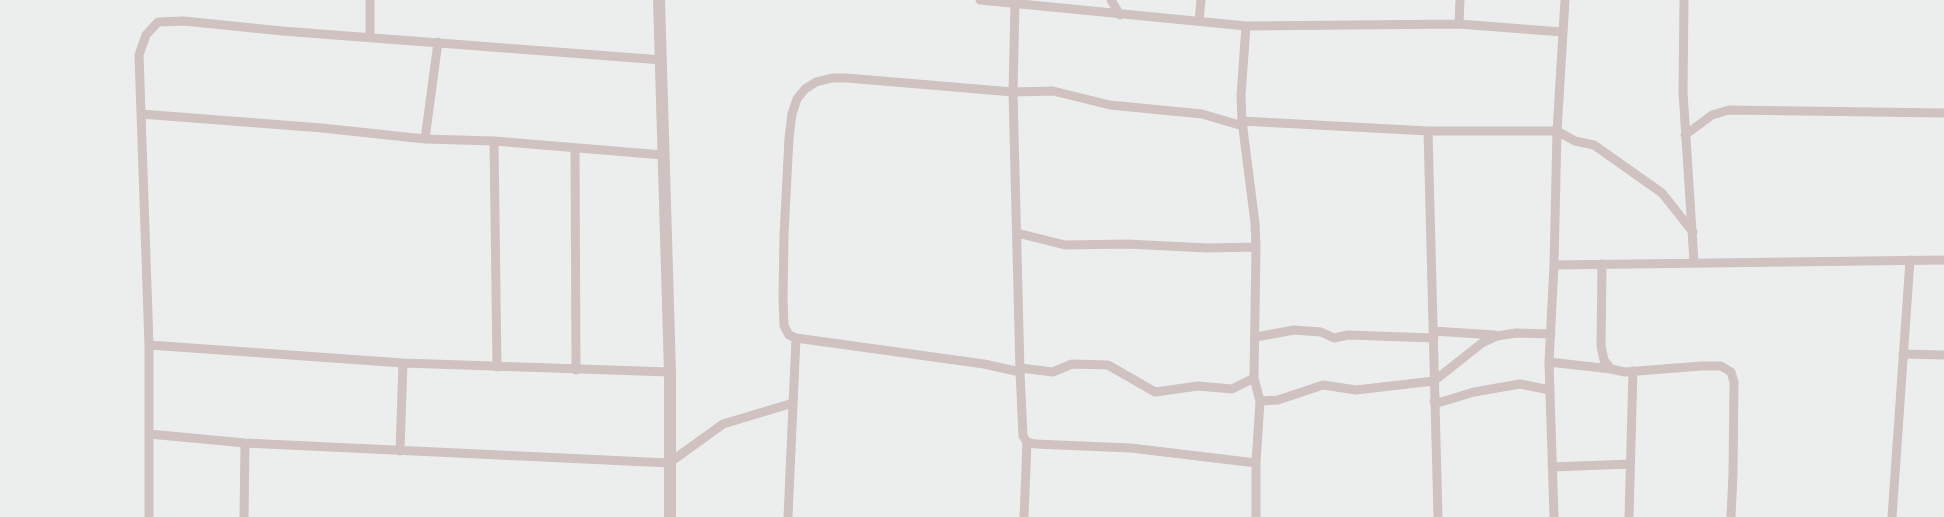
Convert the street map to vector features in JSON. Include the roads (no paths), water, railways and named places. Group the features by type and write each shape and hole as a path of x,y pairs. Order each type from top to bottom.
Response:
{"street":[{"path":"370,0 370,37"},
{"path":"659,0 670,372 670,517"},
{"path":"980,0 1246,26 1460,24 1562,32"},
{"path":"1112,0 1120,15"},
{"path":"1199,21 1201,0"},
{"path":"1460,0 1460,24"},
{"path":"1554,517 1549,362 1564,0"},
{"path":"1684,0 1683,92 1694,262"},
{"path":"1016,4 1013,92 1020,370 1023,436 1026,442 1024,517"},
{"path":"149,517 149,345 139,55 146,35 158,21 184,21 282,31 662,60"},
{"path":"1246,26 1241,95 1256,247 1254,378 1260,401 1256,463 1256,517"},
{"path":"424,139 438,42"},
{"path":"1254,378 1232,389 1198,386 1155,392 1108,366 1072,364 1053,372 1020,370 796,338 789,335 784,326 784,235 792,114 797,99 805,89 816,82 832,78 847,78 1013,92 1053,91 1110,105 1202,114 1243,124 1428,131 1557,131 1575,141 1594,145 1662,193 1693,232"},
{"path":"1685,135 1712,116 1729,110 1944,113"},
{"path":"141,114 322,128 424,139 494,141 663,155"},
{"path":"1428,131 1438,517"},
{"path":"494,141 496,367"},
{"path":"575,148 576,370"},
{"path":"1017,233 1065,244 1256,247"},
{"path":"1892,517 1910,260"},
{"path":"1554,265 1944,260"},
{"path":"1602,264 1601,346 1604,360 1611,369"},
{"path":"1256,337 1294,330 1321,332 1334,338 1348,335 1551,334"},
{"path":"1260,401 1278,400 1323,386 1356,390 1434,381 1482,343 1497,336"},
{"path":"788,517 796,338"},
{"path":"149,345 403,363 670,372"},
{"path":"1904,354 1944,355"},
{"path":"1549,362 1625,372 1701,366 1721,366 1731,372 1734,382 1731,517"},
{"path":"400,450 403,363"},
{"path":"1629,517 1633,371"},
{"path":"1434,401 1442,402 1474,392 1520,384 1550,390"},
{"path":"149,434 245,444 669,463 723,424 793,403"},
{"path":"1026,442 1131,448 1256,463"},
{"path":"244,517 245,444"},
{"path":"1552,467 1630,464"}]}
